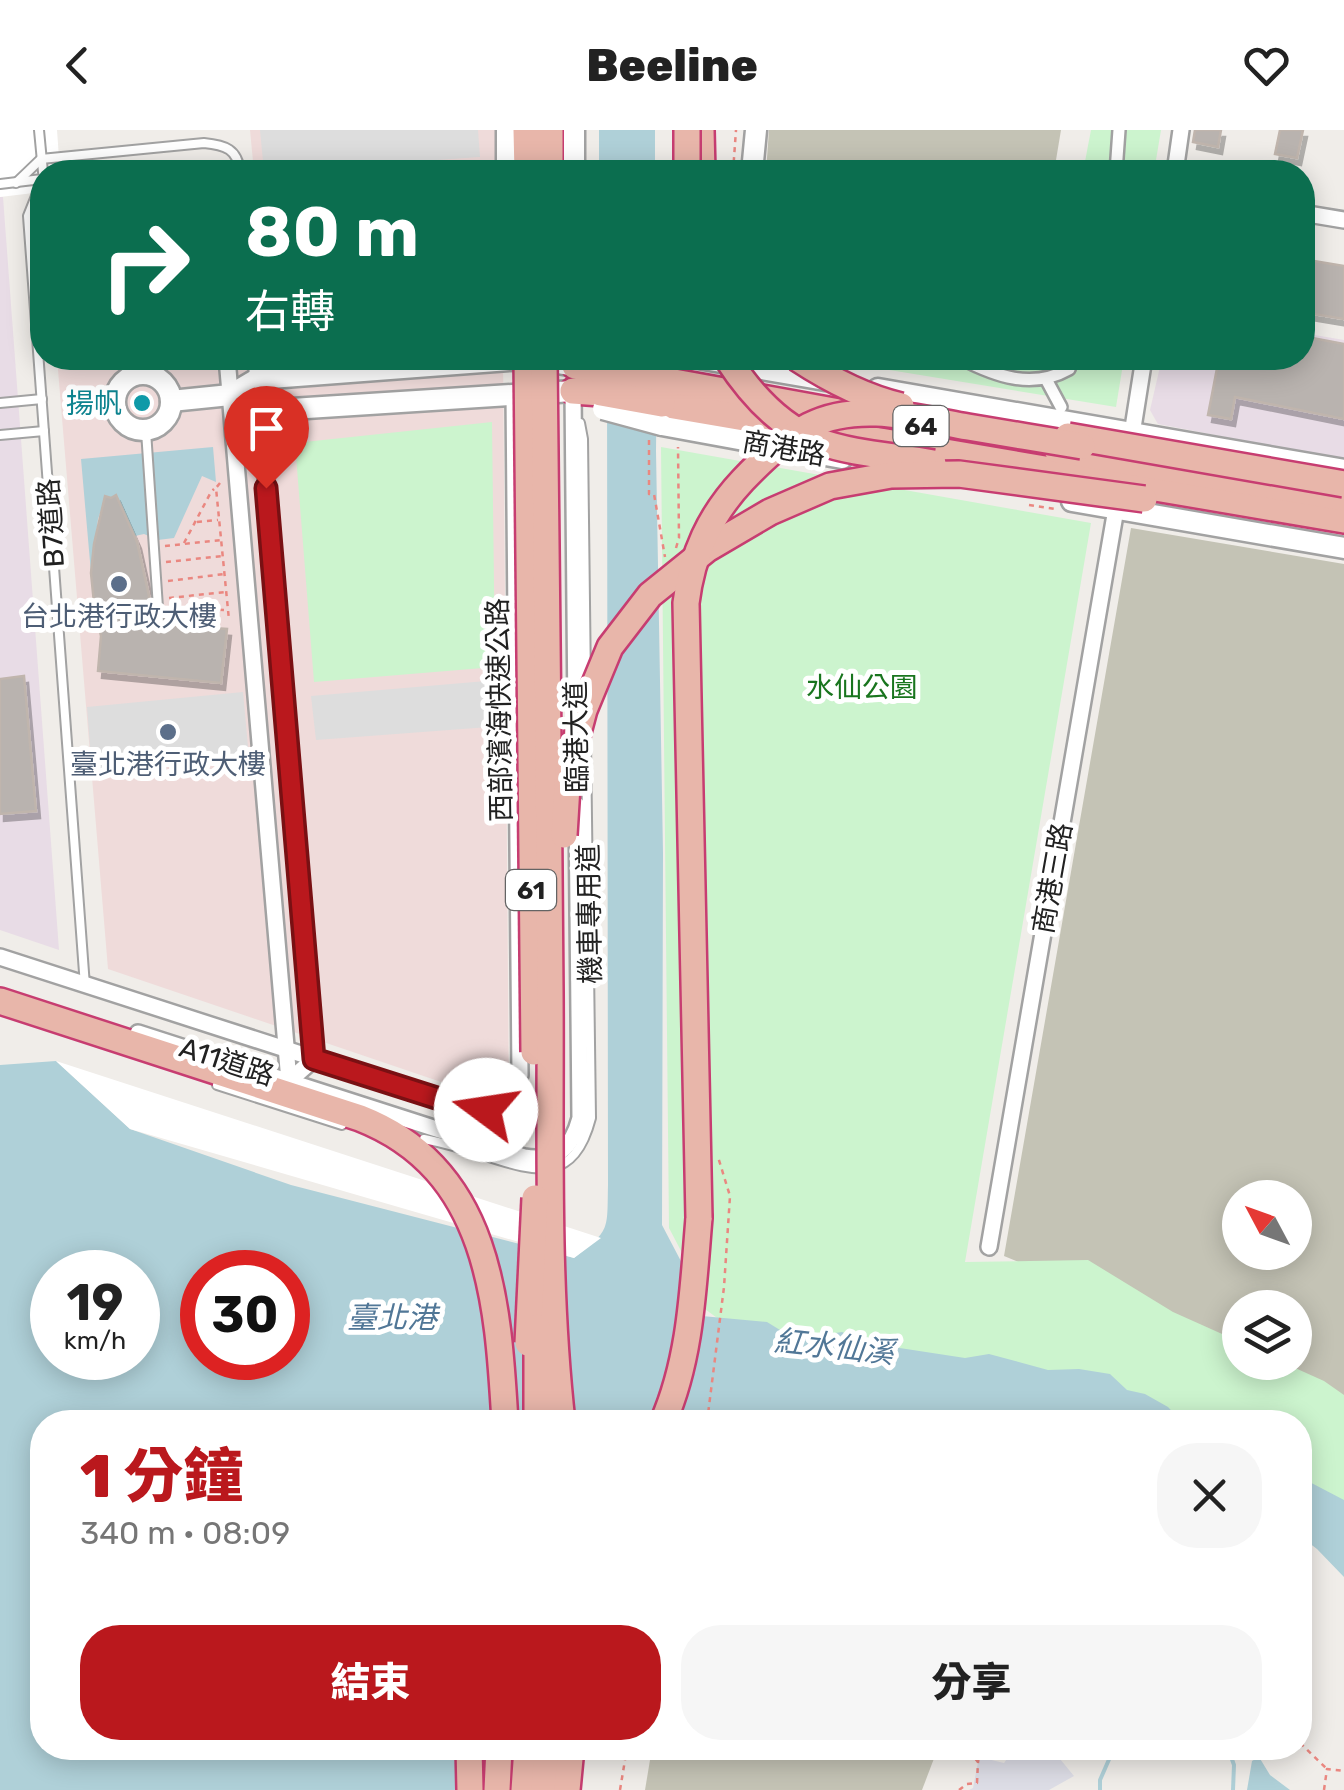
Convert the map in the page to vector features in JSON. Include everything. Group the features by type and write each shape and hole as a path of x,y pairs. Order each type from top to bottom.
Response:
{"highway":[{"path":"530,130 530,160"},
{"path":"546,130 546,160"},
{"path":"687,130 687,160"},
{"path":"701,130 702,160"},
{"path":"558,1410 550,1277 550,991 559,370"},
{"name":"西部濱海快速公路","path":"559,370 559,1410"},
{"name":"西部濱海快速公路","path":"537,1410 559,370"},
{"path":"564,370 665,409"},
{"path":"737,370 750,390 783,420 836,446 1344,534"},
{"path":"815,370 854,390 921,411 1344,484"},
{"path":"514,394 533,430 538,1082 525,1410"},
{"name":"64","path":"665,409 781,414 1282,492 1344,496"},
{"path":"667,1410 682,1370 699,1218 686,615 689,577 697,548 734,490 757,466 810,426 859,413 891,414 1082,446 1282,492"},
{"path":"556,1070 568,770 584,710 610,647 650,595 707,549 770,512 830,486 891,475 959,474 1144,499"},
{"name":"64","path":"1282,492 1344,520"},
{"path":"0,1001 360,1118 420,1144 464,1208 482,1250 498,1328 504,1410"},
{"path":"469,1760 470,1790"},
{"path":"497,1790 498,1760"},
{"path":"506,1790 507,1760"},
{"path":"524,1790 526,1760"},
{"path":"544,1790 545,1760"},
{"path":"567,1790 569,1760"}],"street":[{"path":"506,130 507,160"},
{"path":"574,130 574,160"},
{"path":"753,160 756,130"},
{"path":"1117,160 1119,130"},
{"path":"1177,160 1181,130"},
{"path":"1315,216 1344,220"},
{"path":"227,370 289,1081"},
{"path":"257,370 314,1059 289,1081"},
{"path":"171,401 230,395 258,380 509,370"},
{"path":"230,395 260,411 514,394 556,370"},
{"path":"514,394 556,370"},
{"name":"臨港大道","path":"559,370 571,955 578,983 580,1118"},
{"path":"785,370 1344,470"},
{"path":"987,370 1009,378 1038,381 1069,370"},
{"path":"1132,434 1142,370"},
{"path":"149,374 164,384 171,401 162,424 146,431 129,428 117,414 115,397 118,388 132,376 149,374"},
{"path":"1046,379 1060,407"},
{"path":"514,394 519,987"},
{"name":"商港路","path":"665,409 1116,509 1344,548"},
{"name":"商港三路","path":"989,1247 1116,509"},
{"name":"A11道路","path":"0,958 474,1110 486,1110 507,1099 516,1089 520,1076 519,987"},
{"name":"A11道路","path":"0,988 532,1158 559,1153 570,1143 580,1118"}],"lane":[{"name":"B7道路","path":"38,130 42,159"},
{"path":"42,159 204,143 225,146 234,152 236,160"},
{"path":"16,183 30,170"},
{"path":"0,184 30,180"},
{"name":"B7道路","path":"30,211 30,242"},
{"name":"B7道路","path":"40,370 85,986"},
{"name":"機車專用道","path":"420,1144 443,1142 526,1169 544,1170 560,1166 580,1148 591,1118 583,439 560,370"},
{"path":"0,403 42,400"},
{"path":"0,434 44,431"},
{"path":"146,431 159,622"},
{"path":"519,950 534,963 571,955"},
{"path":"519,987 534,974 563,972 578,983"},
{"path":"0,1010 36,1024"},
{"path":"200,1079 347,1126"},
{"path":"358,1128 368,1130"}],"path":[{"path":"734,160 736,130"},
{"path":"665,409 678,439 679,538 675,552"},
{"path":"183,544 211,492 222,482"},
{"path":"216,488 228,620"},
{"path":"195,522 219,520"},
{"path":"154,548 221,540"},
{"path":"155,562 223,556"},
{"path":"156,582 224,574"},
{"path":"158,603 226,592"},
{"path":"158,603 228,610"},
{"path":"709,1410 724,1286"},
{"path":"1312,1755 1327,1769 1344,1771"},
{"path":"620,1790 625,1760"},
{"path":"958,1790 976,1782 978,1762"},
{"path":"1324,1790 1327,1769"}],"shaded area":[{"path":"250,130 501,130 501,160 253,160"},
{"path":"260,130 478,130 480,157 263,160"},
{"path":"769,130 1061,130 1056,160 767,160"},
{"path":"3,197 59,950 0,930"},
{"path":"1315,335 1344,340 1344,460 1158,424 1150,410 1159,370 1315,370"},
{"path":"58,370 503,370 509,1105 108,969"},
{"path":"1131,528 1344,564 1344,1398 1300,1380 1312,1380 1312,1290 1222,1290 1222,1347 1004,1256"},
{"path":"486,681 489,727 316,740 311,696"},
{"name":"臺北港行政大樓","path":"243,692 249,758 92,772 87,707"},
{"path":"650,1760 933,1760 922,1790 645,1790"},
{"path":"978,1760 1004,1763 1061,1760 1074,1776 1049,1790 969,1790 973,1788"}],"green space":[{"path":"1091,130 1161,130 1156,160 1085,160"},
{"path":"889,370 1122,370 1116,407"},
{"path":"492,422 495,667 314,682 295,443"},
{"name":"水仙公園","path":"661,447 1091,523 965,1262 1088,1260 1173,1312 1222,1334 1222,1380 1312,1380 1312,1376 1324,1381 1344,1395 1344,1518 1312,1500 1312,1410 1114,1410 724,1323 694,1301 690,1268 669,1228"}],"water":[{"path":"599,130 655,130 655,160 599,160"},
{"path":"607,370 657,370 663,853 662,1225 684,1267 702,1316 767,1322 780,1330 822,1335 842,1332 867,1343 965,1358 989,1354 1048,1370 1110,1374 1127,1390 1145,1394 1171,1410 30,1410 30,1760 577,1760 574,1790 0,1790 0,1065 56,1061 130,1129 291,1185 574,1258 605,1228"},
{"path":"213,447 216,482 202,476 174,538 135,536 116,496 106,496 98,519 91,573 81,459"},
{"path":"1312,1483 1344,1500 1344,1577 1312,1545"},
{"path":"1261,1760 1270,1775 1290,1790 1247,1790 1252,1761"}],"pier":[{"path":"0,130 57,130 59,160 30,160 30,193 0,197"},
{"path":"56,1061 601,1238 574,1258 130,1129"}],"building":[{"path":"1195,130 1221,130 1218,147 1193,142"},
{"path":"1280,130 1303,130 1297,158 1275,154"},
{"path":"1315,261 1344,266 1344,319 1315,314"},
{"path":"1315,338 1344,344 1344,419 1235,397 1231,419 1208,415 1217,370 1315,370"},
{"name":"台北港行政大樓","path":"116,495 137,542 149,596 150,624 159,629 166,625 227,629 221,683 98,671 101,636 91,573 105,496"},
{"path":"24,676 36,811 0,814 0,679"}],"waterway":[{"path":"1100,1790 1109,1760"},
{"path":"1232,1760 1233,1790"}],"place":[{"name":"揚帆","path":"142,403"},
{"name":"台北港行政大樓","path":"119,584"},
{"name":"臺北港行政大樓","path":"168,732"}],"route":[{"path":"266,488 314,1059 474,1110 486,1110"}],"water label":[{"name":"臺北港","path":"392,1318"},
{"name":"紅水仙溪","path":"834,1347"}]}
